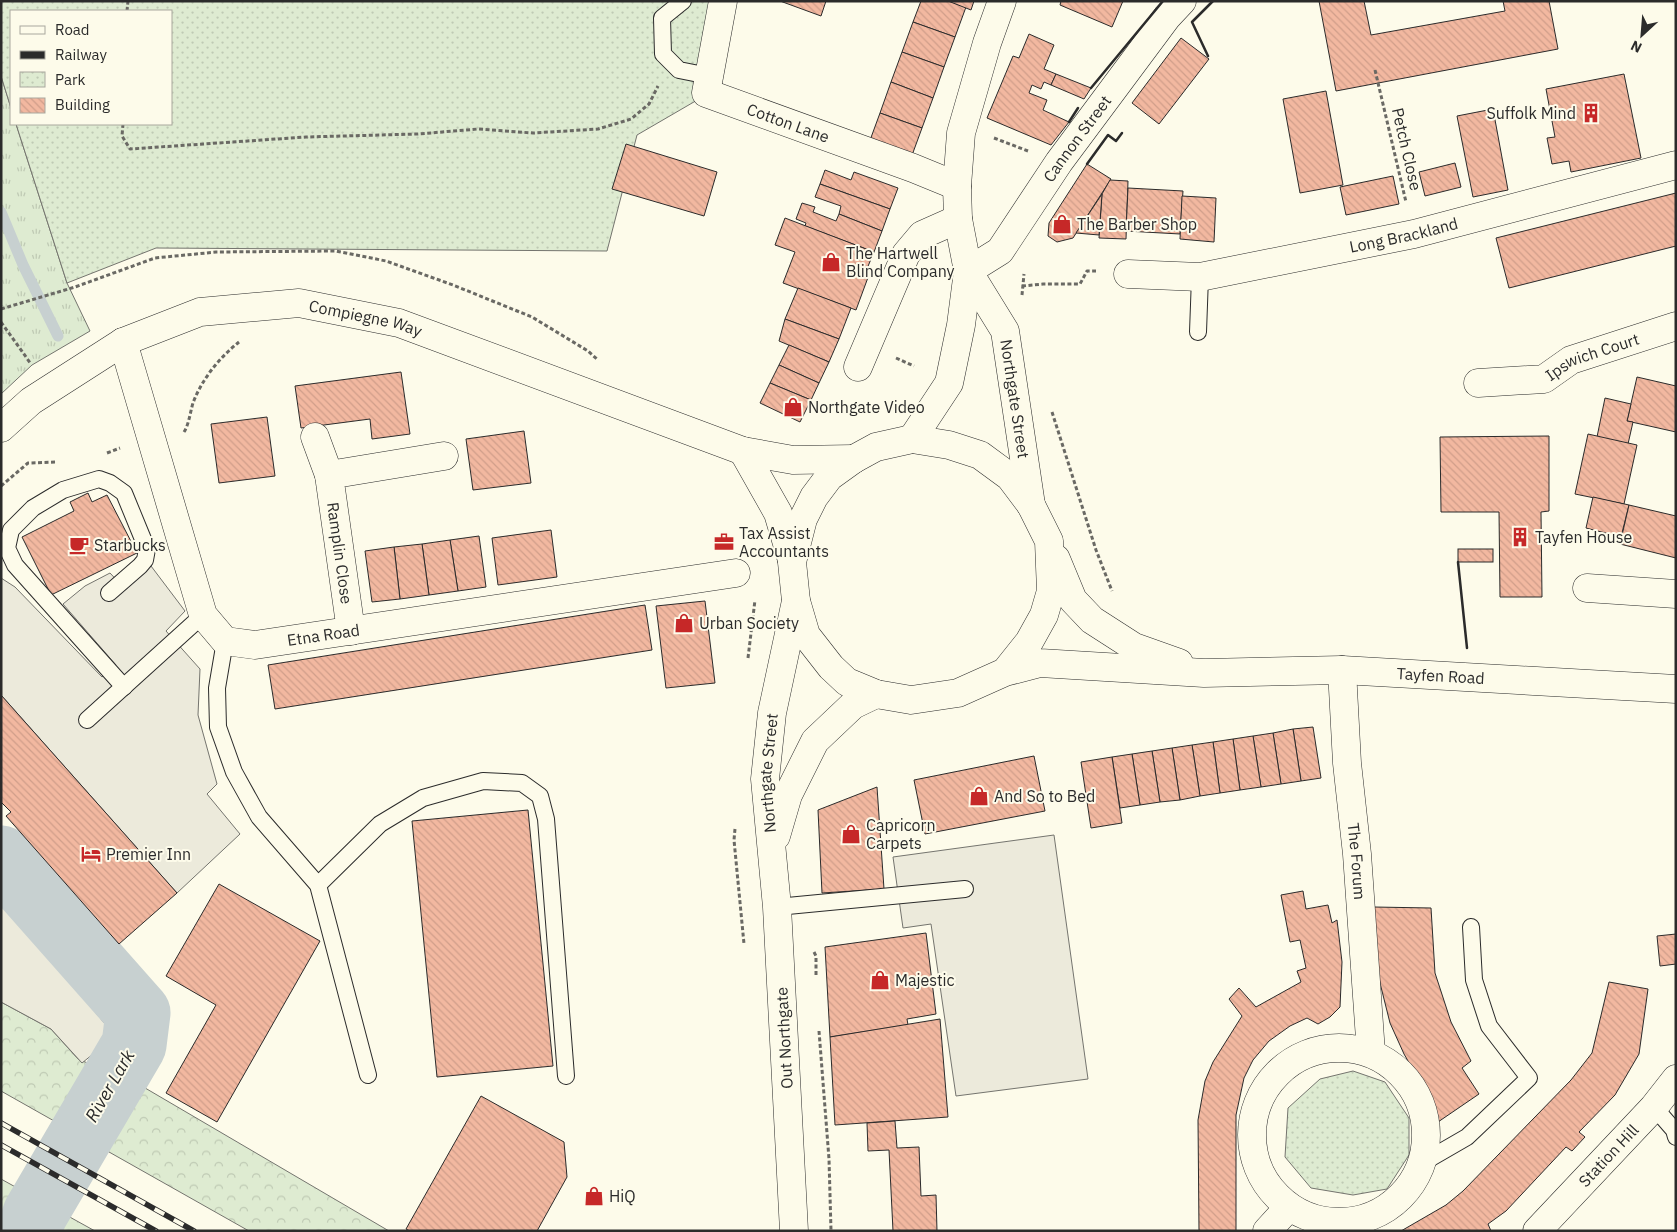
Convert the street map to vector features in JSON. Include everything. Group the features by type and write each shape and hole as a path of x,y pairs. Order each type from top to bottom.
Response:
{"street":[{"name":"Northgate Street","path":"912,440 949,383 961,325 968,271 958,220 957,186 960,133 986,44 1002,1"},
{"name":"Cannon Street","path":"968,271 1000,251 1059,162 1167,18 1182,1"},
{"name":"Cotton Lane","path":"723,2 706,93 913,168 957,186"},
{"name":"Long Brackland","path":"1128,274 1200,277 1414,234 1676,165"},
{"path":"858,368 906,254 922,235 958,220"},
{"name":"Northgate Street","path":"968,271 1005,331 1031,505"},
{"name":"Compiegne Way","path":"1,428 31,401 123,342 200,312 299,303 399,323 742,452 794,460 854,459"},
{"name":"Ipswich Court","path":"1478,383 1544,379 1570,360 1676,326"},
{"path":"123,342 203,615 225,641"},
{"name":"Ramplin Close","path":"315,437 329,475 350,630"},
{"path":"792,562 803,519 814,497 828,477 876,447 912,440 949,445 980,456 1010,477 1031,505 1049,541 1073,600 1092,620 1134,647 1204,673"},
{"path":"742,452 778,513 792,562 796,601"},
{"path":"329,475 444,456"},
{"path":"1005,672 1030,642 1044,615 1051,591 1049,541"},
{"name":"Etna Road","path":"225,641 255,645 736,573"},
{"path":"1587,588 1676,594"},
{"name":"Northgate Street","path":"772,846 765,779 772,713 796,601"},
{"name":"Tayfen Road","path":"796,601 806,635 830,667 847,682 876,694 911,700 958,693 1005,672 1040,663 1204,673 1342,670 1676,689"},
{"name":"The Forum","path":"1342,670 1347,762 1357,854 1371,1053"},
{"name":"Northgate Street","path":"772,846 788,795 815,741 853,705 876,694"},
{"name":"Out Northgate","path":"772,846 777,907 794,1231"},
{"path":"1331,1048 1354,1049 1371,1053 1397,1069 1416,1093 1425,1117 1425,1148 1422,1162 1408,1190 1394,1204 1367,1218 1338,1223 1307,1217 1289,1207 1260,1173 1251,1144 1254,1114 1264,1089 1284,1066 1302,1056 1331,1048"},
{"name":"Station Hill","path":"1537,1231 1654,1107 1676,1079"},
{"path":"1267,1231 1289,1207"}],"lane":[{"path":"683,1 662,18 663,54 679,70 709,76"},
{"path":"719,1 723,2"},
{"path":"1198,332 1200,277"},
{"path":"109,594 140,566 145,560 147,549 124,493 110,483 99,479 63,490 33,508 11,530 7,548 16,564 124,687"},
{"path":"87,720 203,615"},
{"path":"225,641 217,688 218,727 234,772 259,817 318,885 368,1075"},
{"path":"318,885 380,824 423,798 483,781 522,783 540,796 546,818 566,1076"},
{"path":"777,907 966,889"},
{"path":"1422,1162 1467,1137 1529,1078 1489,1026 1474,980 1470,927"},
{"path":"1654,1107 1674,1130 1676,1137"}],"path":[{"path":"123,125 122,136 130,149 306,137 418,134 478,129 533,133 598,129 630,119 649,104 670,61"},
{"name":"Petch Close","path":"1375,70 1414,234"},
{"path":"993,138 1059,162"},
{"path":"1022,303 1022,286 1080,284 1087,271 1128,274"},
{"path":"1,309 54,294"},
{"path":"101,454 151,438 185,432 194,402 208,374 221,357 239,342 248,341"},
{"path":"1050,404 1096,550 1112,592"},
{"path":"1,486 28,462 60,462"}],"green space":[{"path":"1,1 716,1 699,99 637,135 607,251 156,248 67,283 16,125 172,125 172,10 10,10 10,105 1,76"},
{"path":"1,76 10,105 10,125 16,125 67,283 90,331 32,365 1,394"},
{"path":"1,1002 51,1029 78,1059 140,1085 389,1231 249,1231 1,1091"},
{"path":"1353,1071 1385,1082 1409,1118 1409,1155 1387,1189 1353,1195 1311,1188 1285,1157 1288,1108 1320,1079"},
{"path":"1,1179 95,1231 1,1231"}],"shaded area":[{"path":"151,566 185,611 166,631 200,669 198,715 217,784 207,794 240,834 177,893 1,695 1,578 15,587 102,677 116,665 63,604 85,586 110,573 125,589"},
{"path":"1054,835 1088,1079 956,1096 931,924 903,928 893,857"},
{"path":"1,898 115,1036 82,1063 51,1029 1,1002"}],"building":[{"path":"780,1 826,1 821,16"},
{"path":"921,1 949,1 966,7 955,37 913,22"},
{"path":"948,1 974,1 971,10"},
{"path":"1061,1 1123,1 1112,27 1060,5"},
{"path":"1319,1 1364,1 1371,35 1505,11 1503,1 1549,1 1558,49 1336,91"},
{"path":"913,22 955,37 944,67 902,52"},
{"path":"1029,34 1054,45 1044,69 1056,74 1051,85 1044,82 1041,89 1032,85 1029,93 1047,100 1043,110 1069,122 1051,145 987,118 1013,56 1019,58"},
{"path":"1181,38 1209,59 1159,124 1132,103"},
{"path":"902,52 944,67 933,98 891,82"},
{"path":"1056,74 1091,88 1084,99 1051,85"},
{"name":"Suffolk Mind","path":"1624,74 1641,158 1571,172 1569,161 1552,164 1547,138 1555,137 1546,89"},
{"path":"891,82 933,98 922,128 880,113"},
{"path":"1326,91 1343,185 1300,193 1283,99"},
{"path":"1493,109 1508,190 1473,197 1457,116"},
{"path":"880,113 922,128 911,158 869,143"},
{"path":"626,144 717,172 704,216 612,189"},
{"path":"1455,163 1461,187 1425,196 1419,172"},
{"path":"1087,164 1111,179 1073,238 1057,242 1048,236 1049,223"},
{"path":"825,170 851,180 854,172 898,188 890,209 820,184"},
{"path":"1393,176 1399,204 1346,215 1340,187"},
{"path":"1110,180 1128,181 1126,239 1099,238 1102,194"},
{"path":"820,184 890,209 882,231 839,214 841,206 815,197"},
{"path":"1128,188 1183,191 1180,234 1126,231"},
{"path":"1676,193 1676,246 1509,288 1496,238"},
{"path":"1102,194 1099,235 1076,233"},
{"path":"1182,196 1216,198 1214,242 1180,239"},
{"path":"802,203 815,207 813,212 836,221 839,214 882,231 874,252 805,226 806,223 796,219"},
{"name":"The Hartwell Blind Company","path":"785,218 874,252 866,271 870,272 856,310 783,283 795,252 775,245"},
{"path":"798,288 851,308 839,339 785,319"},
{"path":"785,319 839,339 829,362 779,341"},
{"path":"789,345 829,362 819,383 779,365"},
{"path":"779,365 819,383 811,400 770,383"},
{"path":"401,372 410,434 372,439 370,419 301,428 295,386"},
{"path":"1637,377 1676,386 1676,432 1627,421"},
{"path":"770,383 811,400 800,422 760,403"},
{"path":"1605,398 1631,404 1627,421 1633,422 1628,444 1597,437"},
{"path":"267,417 275,476 219,483 211,424"},
{"path":"524,431 531,483 473,490 466,439"},
{"path":"1588,434 1637,445 1624,504 1575,494"},
{"name":"Tayfen House","path":"1549,436 1549,511 1541,512 1542,597 1500,597 1499,512 1441,512 1440,437"},
{"name":"Starbucks","path":"88,493 92,502 107,495 137,553 51,595 22,537 74,511 70,502"},
{"path":"1593,497 1629,505 1621,537 1586,528"},
{"path":"1629,505 1676,516 1676,558 1620,544"},
{"path":"551,530 557,577 498,585 492,538"},
{"path":"479,536 486,587 458,591 450,540"},
{"path":"450,540 458,591 429,595 422,544"},
{"path":"422,544 429,595 400,599 394,547"},
{"path":"394,547 400,599 372,602 365,551"},
{"path":"1458,549 1493,549 1493,562 1458,562"},
{"path":"705,601 715,683 666,688 656,606"},
{"path":"645,605 652,650 275,709 268,665"},
{"name":"Premier Inn","path":"1,695 177,893 119,944 6,816 11,812 1,802"},
{"path":"1313,727 1321,778 1301,781 1293,729"},
{"path":"1293,729 1301,781 1281,784 1273,733"},
{"path":"1273,733 1281,784 1261,787 1253,736"},
{"path":"1253,736 1261,787 1240,790 1233,739"},
{"path":"1233,739 1240,790 1220,793 1213,742"},
{"path":"1213,742 1220,793 1200,796 1192,745"},
{"path":"1192,745 1200,796 1180,800 1172,748"},
{"path":"1172,748 1180,800 1160,802 1152,751"},
{"path":"1152,751 1160,802 1140,805 1132,754"},
{"path":"1132,754 1140,805 1120,808 1112,757"},
{"name":"And So to Bed","path":"1034,756 1045,811 925,834 914,780"},
{"path":"1112,757 1122,823 1091,828 1081,762"},
{"path":"877,787 884,889 822,893 818,810"},
{"path":"528,810 553,1066 437,1077 412,821"},
{"path":"219,884 320,941 217,1122 166,1093 216,1005 166,976"},
{"path":"1303,891 1306,909 1328,905 1332,923 1337,920 1342,962 1340,1007 1330,1017 1318,1024 1307,1018 1290,1026 1269,1041 1253,1060 1244,1078 1236,1115 1236,1231 1199,1231 1198,1120 1205,1081 1213,1062 1242,1016 1229,999 1239,988 1256,1007 1301,982 1297,971 1306,968 1300,940 1290,942 1281,895"},
{"path":"1374,907 1431,908 1435,973 1451,1022 1471,1061 1462,1068 1479,1094 1438,1122 1425,1102 1430,1099 1404,1054 1390,1023 1373,943"},
{"name":"Majestic","path":"926,933 936,1014 907,1019 908,1025 830,1037 825,947"},
{"path":"1676,934 1676,964 1660,966 1657,936"},
{"path":"1609,982 1648,989 1639,1054 1615,1095 1579,1132 1585,1137 1572,1151 1566,1147 1506,1211 1488,1224 1491,1231 1401,1231 1446,1205 1463,1191 1571,1080 1592,1053"},
{"path":"940,1019 948,1117 835,1125 830,1037"},
{"path":"481,1096 564,1142 567,1177 537,1231 410,1231 406,1229"},
{"path":"895,1121 897,1148 919,1147 921,1196 936,1195 937,1231 893,1231 889,1150 868,1151 867,1123"}],"waterway":[{"path":"1,212 23,265 58,336"},
{"name":"River Lark","path":"1,858 138,1013 134,1045 35,1214 29,1231"}],"railway":[{"path":"1,1123 194,1231"},
{"path":"1,1145 156,1231"}],"wall":[{"path":"1091,88 1163,1"},
{"path":"1208,56 1192,22 1213,1"},
{"path":"1069,122 1078,108"},
{"path":"1087,164 1108,135 1116,141 1122,133"},
{"path":"1458,562 1467,648"}],"place":[{"name":"Suffolk Mind","path":"1591,113"},
{"name":"The Barber Shop","path":"1062,224"},
{"name":"The Hartwell Blind Company","path":"831,262"},
{"name":"Northgate Video","path":"793,407"},
{"name":"Tayfen House","path":"1520,537"},
{"name":"Tax Assist Accountants","path":"724,542"},
{"name":"Starbucks","path":"79,545"},
{"name":"Urban Society","path":"684,623"},
{"name":"And So to Bed","path":"979,796"},
{"name":"Capricorn Carpets","path":"851,834"},
{"name":"Premier Inn","path":"91,854"},
{"name":"Majestic","path":"880,980"},
{"name":"HiQ","path":"594,1196"}]}
